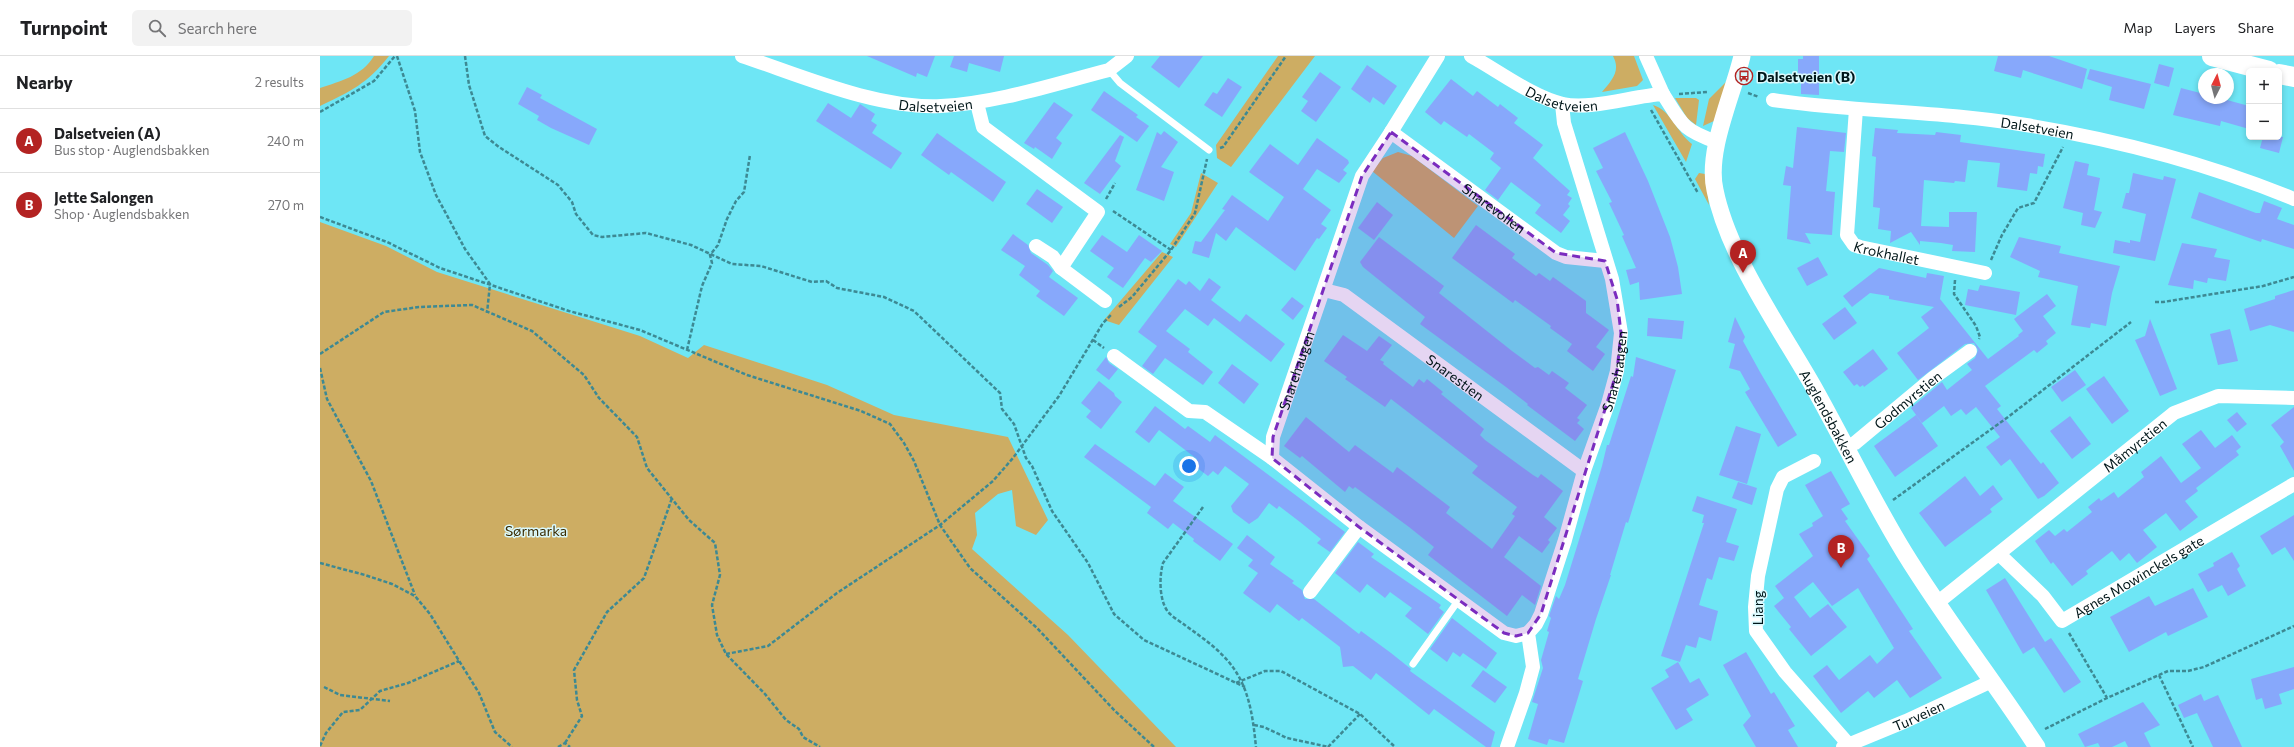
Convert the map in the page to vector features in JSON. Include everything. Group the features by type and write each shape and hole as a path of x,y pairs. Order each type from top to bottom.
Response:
{"main road":[{"path":"2212,56 2258,68"},
{"path":"2282,75 2294,78"}],"street":[{"name":"Dalsetveien","path":"742,56 852,93 901,103 940,106 977,103 1110,70 1126,56"},
{"name":"Snarehaugen","path":"1272,458 1273,437 1362,176 1438,56"},
{"name":"Dalsetveien","path":"1471,56 1539,94 1562,104 1582,105 1663,94"},
{"path":"1646,56 1663,94 1684,127 1697,135 1717,142"},
{"name":"Auglendsbakken","path":"1742,56 1717,142 1714,189 1724,220 1742,262 1879,510 1937,603 2033,742"},
{"name":"Dalsetveien","path":"1773,100 1856,110 1957,117 2026,125 2130,146 2199,166 2294,199"},
{"path":"977,103 983,127 1098,212 1060,268"},
{"name":"Snarehaugen","path":"1528,633 1536,624 1541,614 1565,540 1584,472 1608,404 1619,356 1621,332 1617,299 1564,123 1562,104"},
{"name":"Krokhallet","path":"1856,110 1847,235 1850,241 1860,247 1985,273"},
{"name":"Snarevollen","path":"1391,132 1556,253 1566,257 1605,261"},
{"path":"1036,246 1053,257 1060,268 1110,305"},
{"name":"Snarestien","path":"1324,290 1344,295 1584,472"},
{"name":"Godmyrstien","path":"1845,447 1855,443 1933,378 1970,351"},
{"path":"1114,356 1189,411 1205,412 1272,458 1359,527 1458,601 1504,633 1516,636 1528,633 1533,667 1526,693 1507,747"},
{"name":"Måmyrstien","path":"1937,603 2174,413 2218,396 2294,398"},
{"name":"Liang","path":"1814,461 1783,477 1777,489 1758,576 1755,607 1756,626 1762,640 1786,672 1822,717 1848,746"},
{"name":"Agnes Mowinckels gate","path":"1999,554 2043,596 2062,621 2294,484"},
{"path":"1310,592 1359,527"},
{"name":"Turveien","path":"1848,746 1992,681"}],"lane":[{"path":"1110,70 1120,83 1209,150"},
{"path":"1413,664 1458,601"}],"path":[{"path":"320,112 374,81 396,56 415,111 420,152 436,195 465,249 490,284 487,313"},
{"path":"465,56 469,85 485,136 499,147 558,184 572,202 576,214 593,234 602,236 646,233 691,245 732,264 761,266 812,282 826,282 837,288 884,297 914,311 1000,393 1002,409 1014,424 1026,458 1032,466 1052,511 1088,563 1114,614 1144,640 1245,687"},
{"path":"1110,305 1132,297 1171,250 1195,213 1209,150 1223,147 1286,56"},
{"path":"1663,94 1707,92"},
{"path":"1643,96 1700,197"},
{"path":"1985,273 2002,235 2018,208 2034,203 2069,134"},
{"path":"710,255 718,245 727,219 736,200 744,192 750,155"},
{"path":"1098,212 1115,183"},
{"path":"1098,212 1110,209 1171,250"},
{"path":"320,217 387,242 440,268 569,311 640,330 747,375 861,411 890,424 904,443 914,461 940,525 970,568 1037,628 1116,711 1154,747"},
{"path":"687,350 702,286 712,263 710,255"},
{"path":"1956,267 1954,294 1976,326 1980,337 1970,351"},
{"path":"2155,302 2263,286 2294,277"},
{"path":"320,354 384,312 419,307 472,305 487,313 532,330 584,375 599,398 637,437 647,468 672,497 689,520 715,543 720,575 712,605 717,635 726,654 765,694 786,720 799,729 803,737 820,747"},
{"path":"726,654 768,646 799,624 837,592 940,525 993,481 1022,446 1059,396 1103,323 1112,314"},
{"path":"1879,510 2008,417 2131,322"},
{"path":"320,368 327,399 371,481 415,596 430,614 479,692 495,732 512,747"},
{"path":"558,747 565,743 582,716 577,700 574,670 607,612 644,578 666,520 672,497"},
{"path":"1203,507 1163,563 1161,571 1163,598 1169,613 1216,648 1232,666 1241,680 1245,687 1254,725 1256,747"},
{"path":"320,563 365,574 392,584 415,596"},
{"path":"2062,621 2108,698"},
{"path":"2033,742 2108,698 2159,675 2168,671 2188,671 2204,667 2294,626"},
{"path":"320,746 326,733 343,712 360,710 380,691 408,683 459,661"},
{"path":"1236,683 1265,671 1281,671 1360,714 1396,747"},
{"path":"2159,675 2193,747"},
{"path":"324,687 340,695 374,697 390,701"},
{"path":"1254,725 1264,727 1286,738 1328,747 1360,714"},
{"path":"565,743 570,747"}],"highlighted area":[{"path":"1391,132 1556,253 1605,261 1617,299 1621,333 1617,371 1541,614 1528,633 1516,636 1504,633 1359,527 1272,458 1273,437 1362,176"}],"green space":[{"path":"374,56 389,56 373,74 358,86 320,106 320,88 343,80 357,73 369,63"},
{"path":"1278,56 1315,56 1231,167 1217,158 1216,145"},
{"path":"1613,56 1634,56 1643,80 1637,86 1602,92 1616,71"},
{"path":"1727,81 1714,121 1703,126 1709,99"},
{"path":"1675,98 1696,98 1699,100 1696,125 1687,118"},
{"path":"1653,105 1665,112 1692,144 1686,162"},
{"path":"1398,152 1412,156 1478,206 1454,238 1372,171 1383,158"},
{"path":"1201,173 1218,183 1176,247 1170,244 1191,213"},
{"path":"1699,173 1705,174 1709,205 1695,179"},
{"name":"Sørmarka","path":"320,222 386,246 437,272 640,336 688,358 704,345 827,385 894,415 1008,437 1048,520 1036,535 1016,526 1012,490 998,494 975,513 977,535 972,549 1068,635 1176,747 320,747"},
{"path":"1162,252 1173,257 1119,325 1104,320"}],"building":[{"path":"867,56 935,56 927,77 917,73 916,77"},
{"path":"954,56 1004,56 1000,72 969,63 967,72 950,67"},
{"path":"1160,56 1203,56 1179,88 1151,67"},
{"path":"1803,56 1819,56 1819,95 1801,94 1801,76 1798,76 1798,59 1803,59"},
{"path":"1998,56 2049,56 2087,69 2082,89 2023,70 2021,78 1994,71"},
{"path":"2159,64 2174,68 2169,87 2154,83"},
{"path":"1367,65 1397,86 1384,105 1373,97 1370,103 1351,89"},
{"path":"2090,69 2151,84 2144,109 2109,100 2112,87 2087,79"},
{"path":"1320,72 1341,87 1316,122 1301,111 1308,101 1302,97"},
{"path":"1228,78 1242,87 1222,117 1204,105 1213,92 1217,94"},
{"path":"1451,79 1473,96 1477,91 1498,107 1500,104 1518,118 1514,123 1543,145 1533,158 1570,191 1567,195 1572,198 1568,204 1570,206 1563,215 1570,221 1561,233 1535,213 1541,205 1511,182 1498,200 1485,190 1501,168 1490,159 1494,153 1469,134 1467,137 1444,121 1441,125 1425,112"},
{"path":"527,87 542,95 540,98 597,129 589,145 537,120 539,116 518,104"},
{"path":"2181,88 2198,92 2198,104 2234,104 2234,102 2246,105 2246,128 2221,121 2220,126 2173,115"},
{"path":"1104,91 1138,115 1136,117 1149,126 1137,142 1091,110"},
{"path":"1054,102 1073,115 1056,138 1062,143 1052,159 1035,147 1034,149 1024,143"},
{"path":"828,103 851,118 860,104 875,114 871,121 877,125 872,133 902,153 891,169 816,121"},
{"path":"1797,127 1846,133 1844,152 1830,151 1826,191 1835,192 1832,235 1805,233 1811,244 1787,239 1791,186 1783,185 1786,166 1793,168"},
{"path":"1875,128 1898,130 1897,133 1935,135 1936,132 1961,135 1960,142 2045,154 2043,167 2038,166 2037,174 2030,173 2027,191 1997,187 2000,163 1968,160 1965,182 1955,181 1954,183 1924,180 1921,226 1949,227 1949,212 1977,212 1975,252 1952,251 1953,245 1941,243 1920,241 1920,245 1911,232 1890,243 1891,231 1878,229 1880,208 1873,207 1876,157 1872,156"},
{"path":"1164,131 1178,142 1161,167 1174,172 1164,201 1136,190 1157,132 1161,135"},
{"path":"1625,132 1648,181 1670,237 1678,267 1682,294 1640,300 1639,282 1630,285 1626,270 1636,268 1622,236 1624,235 1609,203 1612,202 1596,171 1603,168 1593,148"},
{"path":"937,133 1006,182 993,202 951,172 949,175 921,155"},
{"path":"1120,135 1124,137 1115,161 1121,166 1100,194 1084,183"},
{"path":"2283,137 2279,153 2260,148 2262,140 2282,140"},
{"path":"1317,138 1348,160 1349,163 1343,170 1347,173 1339,183 1317,169 1303,189 1331,210 1321,224 1327,228 1319,239 1317,238 1295,271 1236,227 1226,241 1216,233 1209,258 1192,253 1195,241 1201,242 1225,210 1222,209 1232,195 1268,221 1284,197 1249,172 1270,144 1298,165"},
{"path":"2075,161 2089,164 2087,175 2100,178 2094,210 2102,212 2095,228 2081,225 2083,213 2063,208"},
{"path":"2133,173 2163,180 2164,176 2176,179 2155,261 2113,253 2115,240 2130,243 2130,240 2140,242 2146,214 2122,208 2126,193 2129,193"},
{"path":"1037,189 1063,207 1052,223 1026,204"},
{"path":"2199,192 2256,213 2260,213 2264,201 2282,208 2277,219 2294,225 2294,249 2262,239 2261,242 2191,218"},
{"path":"1377,202 1393,215 1374,240 1358,228"},
{"path":"1476,225 1515,254 1512,258 1536,276 1539,273 1550,281 1553,277 1586,301 1586,313 1609,330 1596,347 1605,354 1593,371 1567,351 1572,344 1550,328 1551,326 1515,300 1513,303 1452,258"},
{"path":"1013,234 1028,245 1031,253 1048,265 1053,271 1049,277 1078,298 1064,316 1036,296 1040,291 1019,275 1025,266 1001,250"},
{"path":"1102,235 1127,252 1139,235 1162,251 1151,262 1145,258 1123,288 1107,277 1114,268 1090,251"},
{"path":"1379,237 1444,286 1439,293 1512,351 1535,368 1538,367 1549,375 1552,371 1569,383 1565,388 1587,405 1577,418 1580,420 1577,423 1584,429 1575,441 1527,405 1528,404 1506,387 1420,324 1425,317 1363,267 1360,262"},
{"path":"2019,237 2061,246 2059,253 2120,266 2112,293 2106,326 2091,323 2090,328 2071,325 2078,286 2038,277 2040,271 2010,257"},
{"path":"2182,243 2217,249 2214,257 2230,260 2226,281 2208,278 2207,283 2194,280 2193,289 2168,285"},
{"path":"1818,257 1828,275 1807,286 1797,268"},
{"path":"1879,268 1926,278 1927,273 1944,276 1940,299 1988,359 2019,336 2018,335 2023,331 2014,319 2047,294 2056,306 2043,316 2056,333 2046,341 2048,344 2037,353 2034,350 1985,386 2001,406 1997,409 2041,464 2043,462 2059,483 2044,496 2038,499 2010,459 2001,466 1986,447 2000,437 1976,407 1966,415 1961,409 1951,416 1944,406 1922,423 1911,408 1942,382 1947,390 1972,370 1967,364 1975,358 1978,350 1974,343 1965,344 1918,380 1897,353 1929,328 1921,317 1934,307 1889,299 1889,296 1870,293 1852,307 1843,296"},
{"path":"1209,278 1221,287 1211,300 1240,322 1246,314 1285,344 1271,362 1214,318 1208,326 1185,309 1166,331 1190,349 1188,352 1213,372 1203,385 1165,358 1153,374 1142,366 1157,346 1138,332 1178,279 1186,285 1189,281 1200,291"},
{"path":"1980,285 2020,292 2016,315 1965,305 1968,289 1978,291"},
{"path":"2294,290 2294,332 2270,325 2250,331 2244,309 2275,299 2275,296"},
{"path":"1292,297 1304,306 1293,320 1281,310"},
{"path":"1845,307 1857,323 1834,340 1822,324"},
{"path":"1735,317 1745,337 1743,341 1797,435 1778,447 1745,392 1750,389 1740,371 1729,368 1735,344 1728,342"},
{"path":"1648,318 1684,321 1682,339 1647,336"},
{"path":"2150,319 2177,389 2160,396 2135,340 2145,336"},
{"path":"2230,329 2238,361 2218,365 2210,334"},
{"path":"1343,335 1367,351 1379,336 1392,345 1380,360 1384,362 1383,364 1413,387 1419,379 1424,383 1427,379 1443,392 1441,394 1484,429 1480,435 1485,440 1533,475 1538,478 1541,474 1563,491 1544,517 1557,528 1548,540 1550,542 1542,553 1519,536 1504,557 1541,586 1535,605 1522,595 1507,616 1428,555 1434,547 1409,527 1355,487 1353,489 1349,486 1345,492 1302,456 1300,458 1284,446 1306,417 1349,452 1355,445 1393,473 1397,467 1450,507 1446,513 1492,549 1515,516 1512,514 1517,507 1472,473 1478,466 1391,399 1385,407 1345,379 1347,377 1324,361"},
{"path":"1873,349 1888,369 1864,387 1863,385 1860,387 1857,384 1854,386 1843,372"},
{"path":"1106,357 1109,363 1118,369 1109,380 1096,370"},
{"path":"1636,357 1676,370 1596,619 1578,679 1583,681 1564,743 1549,739 1547,745 1528,739 1538,704 1532,702 1543,668 1541,660 1549,632 1547,631 1551,618 1549,616 1556,596 1559,599 1565,585 1602,466 1607,445 1609,445 1631,376 1633,377"},
{"path":"1232,364 1259,384 1244,404 1218,383"},
{"path":"2075,370 2086,385 2062,402 2051,387"},
{"path":"2104,376 2129,411 2112,424 2086,389"},
{"path":"1099,381 1114,393 1115,396 1122,402 1101,429 1086,417 1091,411 1081,403"},
{"path":"1155,406 1185,429 1188,426 1210,442 1215,435 1345,532 1330,552 1317,543 1321,539 1300,522 1279,506 1277,509 1269,503 1258,518 1249,524 1233,512 1231,506 1249,484 1225,466 1218,475 1213,471 1208,476 1193,465 1197,459 1159,430 1149,443 1135,432"},
{"path":"2294,407 2294,471 2280,446 2284,442 2271,425"},
{"path":"2237,412 2247,424 2237,432 2227,420"},
{"path":"1916,415 1938,446 1895,477 1874,446"},
{"path":"2070,416 2091,444 2072,459 2050,431"},
{"path":"1736,426 1761,434 1747,484 1719,475"},
{"path":"2201,430 2215,448 2232,435 2241,447 2236,451 2239,455 2196,488 2198,491 2185,501 2198,517 2180,531 2166,513 2143,530 2157,547 2137,563 2129,553 2120,561 2112,551 2086,571 2088,574 2072,586 2053,562 2051,564 2035,541 2049,530 2055,536 2064,529 2067,532 2092,512 2088,507 2099,498 2101,501 2114,492 2118,498 2144,477 2141,472 2161,456 2181,483 2201,468 2182,444"},
{"path":"1095,444 1155,486 1165,473 1184,487 1173,501 1233,544 1220,561 1193,541 1194,539 1173,523 1168,529 1147,513 1151,507 1084,457"},
{"path":"1831,471 1850,504 1841,509 1848,519 1845,521 1870,556 1867,559 1913,629 1909,631 1942,678 1910,698 1897,680 1874,698 1868,691 1841,713 1813,676 1827,665 1839,680 1870,655 1877,664 1894,648 1858,588 1832,606 1813,582 1794,597 1810,618 1828,604 1847,627 1811,656 1789,629 1791,627 1774,606 1784,598 1775,586 1813,556 1799,534 1813,526 1812,523 1823,516 1805,485"},
{"path":"1965,476 1980,496 1993,485 2003,499 1990,509 1992,512 1945,547 1919,513"},
{"path":"1738,482 1757,488 1752,505 1732,498"},
{"path":"1697,496 1737,509 1726,542 1739,546 1734,561 1719,557 1712,580 1707,578 1699,605 1718,611 1711,641 1699,637 1696,648 1686,645 1680,662 1661,656 1704,523 1702,523 1704,515 1692,511"},
{"path":"2294,515 2294,561 2285,547 2272,555 2260,536"},
{"path":"1247,535 1275,557 1270,564 1294,581 1292,583 1302,590 1305,599 1314,599 1359,634 1361,631 1411,669 1410,671 1495,732 1491,747 1486,747 1434,709 1429,715 1376,673 1371,680 1353,666 1343,667 1340,647 1302,618 1299,621 1277,604 1270,613 1243,593 1258,573 1248,566 1253,560 1237,548"},
{"path":"1358,542 1374,554 1371,557 1441,605 1439,608 1444,612 1428,634 1405,616 1412,608 1390,592 1385,598 1367,584 1360,593 1335,573"},
{"path":"2232,552 2240,566 2237,569 2246,586 2228,596 2222,585 2208,592 2198,574 2214,566 2213,563"},
{"path":"2005,578 2045,642 2051,638 2081,682 2064,693 2034,647 2023,654 1986,590"},
{"path":"2193,588 2208,617 2168,636 2166,632 2129,652 2110,617 2149,596 2155,606"},
{"path":"1452,618 1497,653 1486,669 1463,653 1460,657 1453,652 1447,662 1430,649"},
{"path":"1746,652 1771,694 1774,692 1795,726 1788,730 1798,747 1756,747 1743,725 1751,716 1723,665"},
{"path":"1678,662 1690,683 1699,678 1709,695 1686,709 1693,720 1676,730 1651,688 1669,677 1665,670"},
{"path":"2294,667 2294,689 2279,694 2282,704 2265,709 2262,698 2256,700 2251,679"},
{"path":"1483,670 1507,687 1495,703 1471,686"},
{"path":"2201,694 2204,701 2218,695 2242,747 2213,747 2197,713 2184,718 2178,705"},
{"path":"2143,702 2160,725 2144,733 2151,747 2128,747 2125,741 2112,747 2100,747 2098,743 2085,747 2078,734"}],"place":[{"name":"Dalsetveien (B)","path":"1744,76"},
{"name":"Dalsetveien (A)","path":"1743,273"},
{"name":"Jette Salongen","path":"1841,568"}]}
